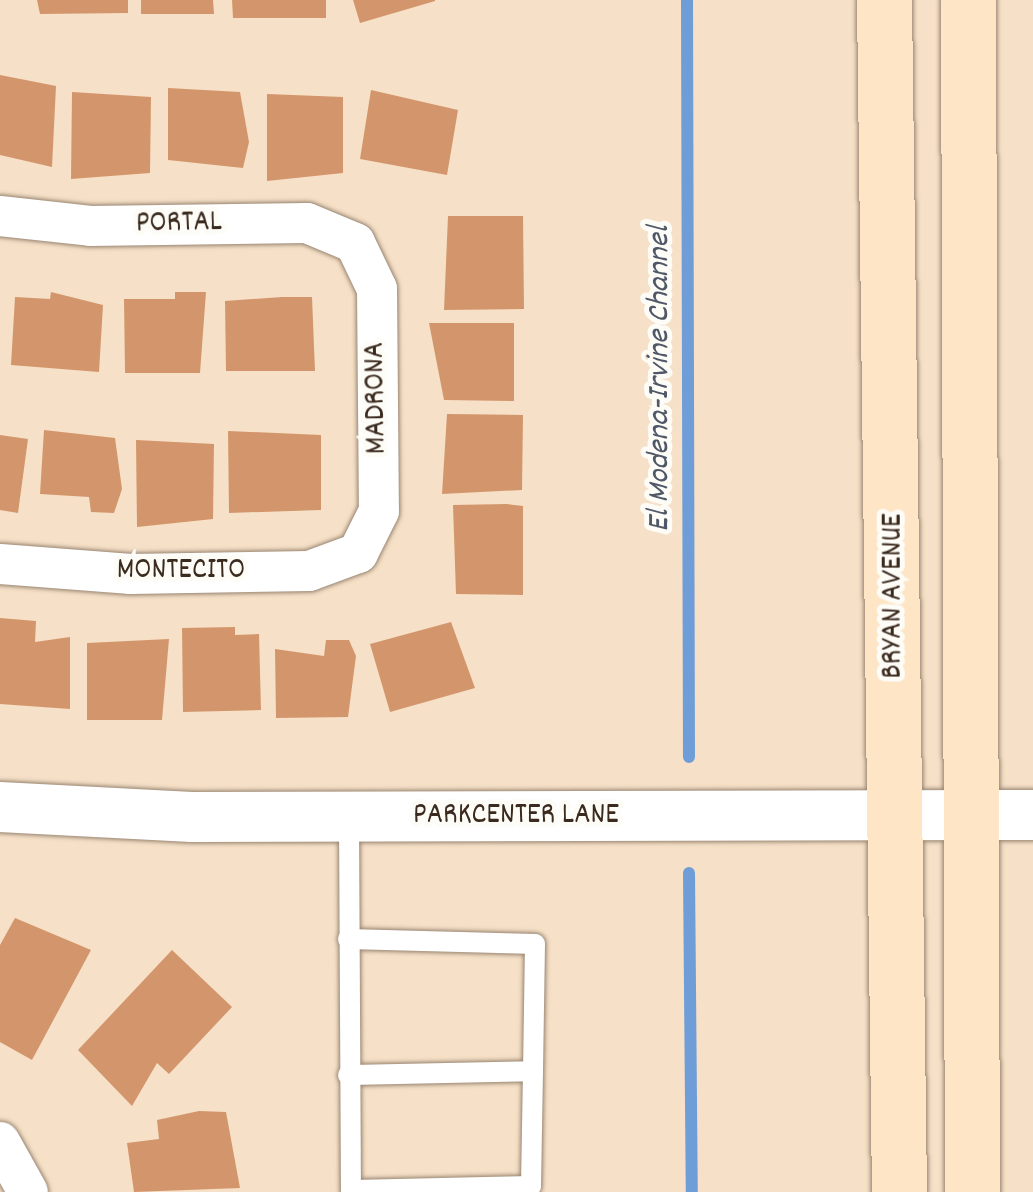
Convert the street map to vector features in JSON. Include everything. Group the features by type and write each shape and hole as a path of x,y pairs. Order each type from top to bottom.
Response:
{"main road":[{"name":"BRYAN AVENUE","path":"884,0 899,1192"},
{"path":"968,0 972,1192"}],"street":[{"name":"PORTAL","path":"0,216 90,226 307,223 355,243"},
{"name":"MADRONA","path":"355,243 377,308 378,511 358,553"},
{"name":"MONTECITO","path":"0,564 131,574 309,571 358,553"},
{"name":"PARKCENTER LANE","path":"0,807 349,817 1033,815"},
{"path":"6,1146 28,1192"}],"lane":[{"path":"348,939 536,944 532,1186 351,1191 348,1074 348,939 349,817"},
{"path":"348,1074 534,1071"}],"building":[{"path":"37,0 128,0 128,13 40,14"},
{"path":"141,0 213,0 214,14 141,14"},
{"path":"232,0 326,0 326,18 233,18"},
{"path":"353,0 435,0 435,1 360,23"},
{"path":"0,75 56,86 52,167 0,155"},
{"path":"168,88 240,92 249,142 243,168 168,160"},
{"path":"371,90 458,110 447,175 360,159"},
{"path":"72,92 151,97 150,173 71,179"},
{"path":"267,94 343,97 343,173 267,181"},
{"path":"448,216 523,216 524,309 444,310"},
{"path":"51,292 103,305 99,372 11,365 15,297 50,299"},
{"path":"175,292 206,292 200,373 125,373 124,299 175,299"},
{"path":"312,297 315,371 226,371 225,301"},
{"path":"429,323 514,323 514,401 444,400"},
{"path":"447,414 523,415 522,490 442,494"},
{"path":"44,430 115,438 122,489 114,513 91,512 89,497 40,494"},
{"path":"228,431 321,435 321,510 229,513"},
{"path":"0,435 28,439 18,513 0,510"},
{"path":"136,440 214,444 213,519 137,527"},
{"path":"453,505 523,506 523,595 456,594"},
{"path":"0,618 36,621 35,642 70,637 70,709 0,704"},
{"path":"451,622 475,688 390,712 370,644"},
{"path":"235,627 235,635 259,634 261,710 183,712 182,628"},
{"path":"169,639 162,720 87,720 87,643"},
{"path":"326,640 349,640 356,656 348,717 276,718 275,649 324,656"},
{"path":"15,918 91,950 32,1060 0,1042 0,945"},
{"path":"172,950 232,1007 169,1074 157,1063 132,1106 78,1050"},
{"path":"199,1111 226,1112 240,1188 134,1192 127,1143 159,1139 157,1120"}],"waterway":[{"name":"El Modena-Irvine Channel","path":"687,0 689,757"},
{"name":"El Modena-Irvine Channel","path":"689,873 692,1192"}]}
